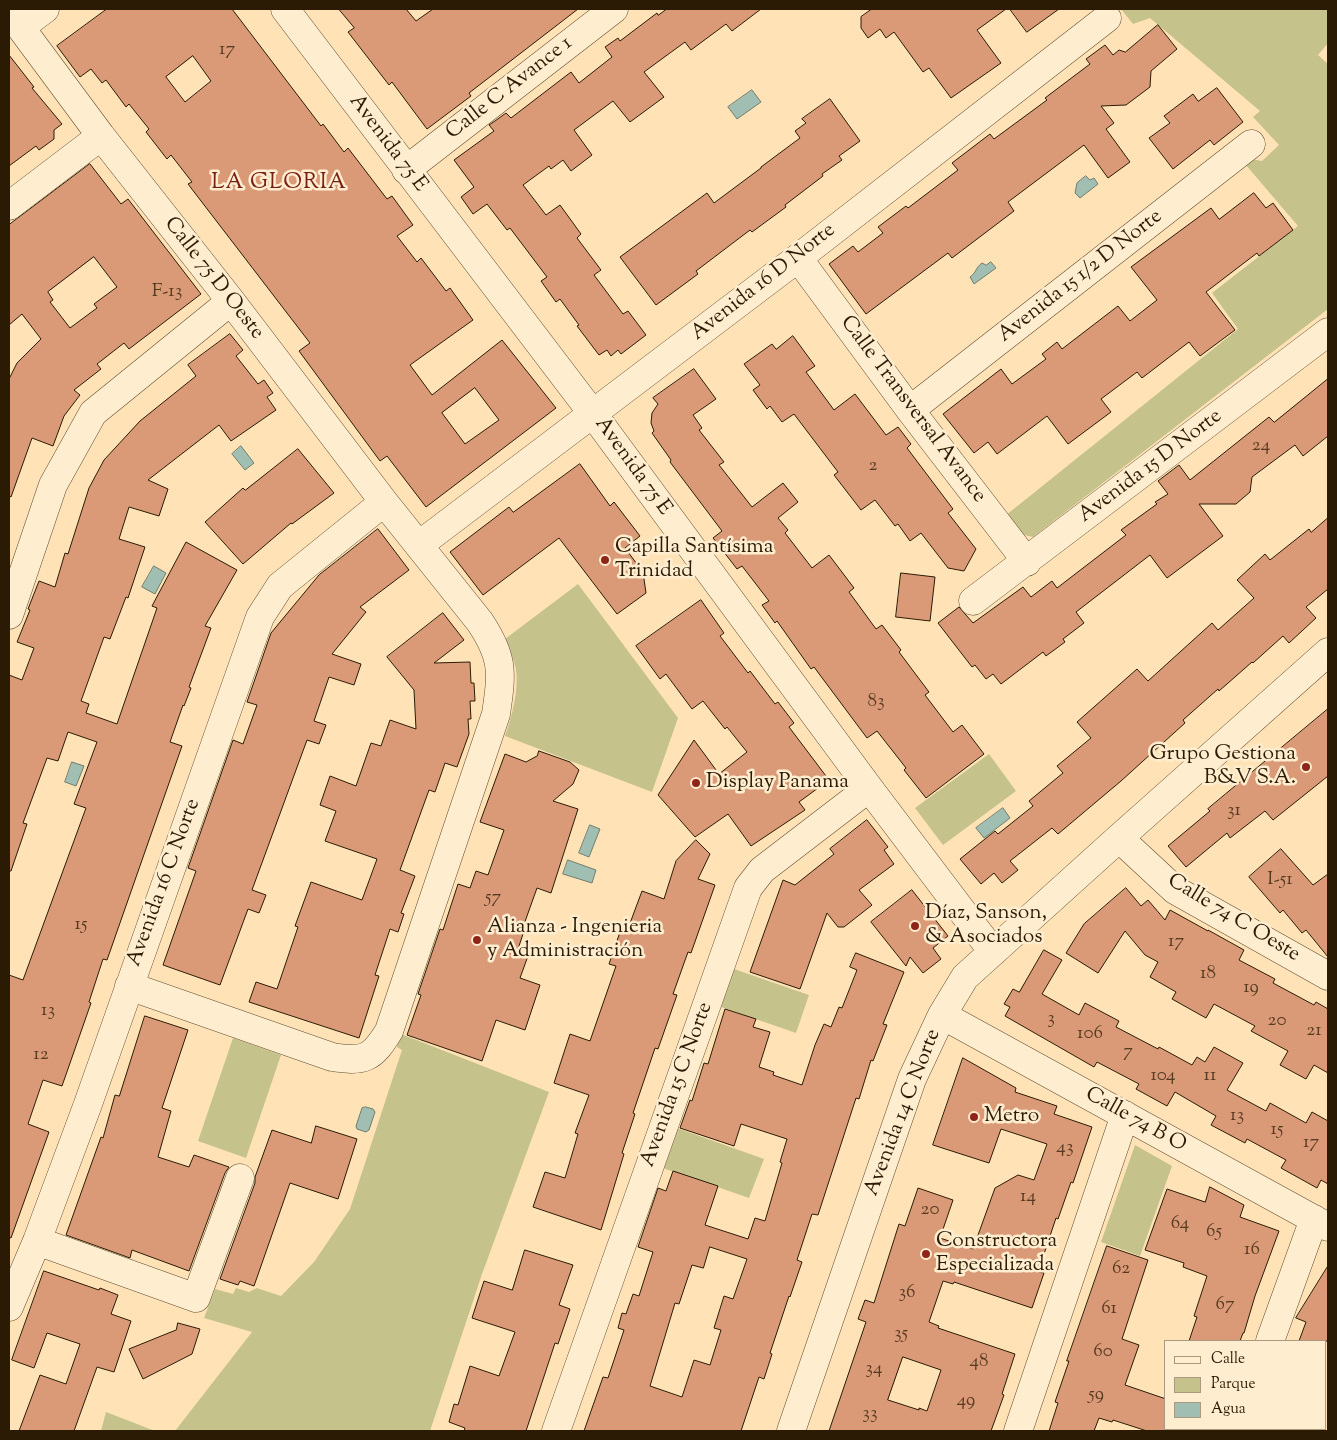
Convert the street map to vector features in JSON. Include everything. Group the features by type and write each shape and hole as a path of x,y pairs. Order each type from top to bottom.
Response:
{"street":[{"path":"15,20 45,9"},
{"name":"Avenida 75 E","path":"285,9 593,414 869,788 993,952"},
{"name":"Calle C Avance 1","path":"406,170 614,9"},
{"name":"Avenida 16 D Norte","path":"419,545 798,258 1106,18"},
{"name":"Calle 75 D Oeste","path":"15,20 101,136 231,300 384,502 480,622 491,638 497,652 500,671 500,692 496,714 389,1031 380,1045 369,1056 350,1060 332,1057 129,986"},
{"path":"9,206 101,136"},
{"name":"Avenida 15 1/2 D Norte","path":"910,410 1251,144"},
{"name":"Calle Transversal Avance","path":"798,258 910,410 1027,562"},
{"path":"9,615 53,485 93,413 231,300"},
{"name":"Avenida 15 D Norte","path":"973,601 1027,562 1328,332"},
{"name":"Avenida 16 C Norte","path":"9,1307 37,1241 88,1104 260,618 280,586 384,502"},
{"name":"Avenida 14 C Norte","path":"791,1431 912,1079 942,1015 965,977 1328,652"},
{"name":"Avenida 15 C Norte","path":"556,1431 748,888 762,870 869,788"},
{"name":"Calle 74 C Oeste","path":"1119,838 1175,890 1328,976"},
{"name":"Calle 74 B O","path":"942,1015 1321,1223"},
{"path":"1018,1431 1125,1115"},
{"path":"37,1241 196,1298 240,1178"},
{"path":"1270,1340 1321,1223"}],"green space":[{"path":"1121,9 1328,9 1328,43 1318,55 1328,64 1328,309 1033,537 1016,533 1005,516 1238,329 1212,293 1298,226 1245,164 1251,159 1262,161 1279,145 1253,117 1260,111 1150,18 1133,24"},
{"path":"578,584 678,718 652,792 505,736 514,703 517,677 505,639"},
{"path":"989,754 1016,791 943,845 915,808"},
{"path":"734,969 809,995 796,1033 721,1007"},
{"path":"401,1034 549,1092 482,1274 430,1431 175,1431 252,1332 204,1318 215,1289 233,1294 236,1288 249,1292 257,1288 281,1296 314,1262 350,1209 402,1050 397,1047"},
{"path":"233,1038 281,1055 246,1158 198,1141"},
{"path":"677,1128 764,1159 749,1198 663,1168"},
{"path":"1135,1145 1172,1166 1140,1256 1101,1242"},
{"path":"106,1412 155,1431 101,1431"}],"water":[{"path":"752,90 761,102 737,119 728,107"},
{"path":"1086,176 1090,180 1094,178 1098,184 1080,198 1075,193 1077,183"},
{"path":"991,262 996,268 974,284 970,277 978,266 982,263 986,265"},
{"path":"241,446 254,463 245,470 232,454"},
{"path":"154,566 166,573 155,594 142,587"},
{"path":"72,762 84,766 76,786 65,782"},
{"path":"1003,808 1010,818 984,838 976,828"},
{"path":"590,825 600,829 589,857 579,853"},
{"path":"568,860 596,870 592,883 563,874"},
{"path":"362,1108 373,1109 375,1112 369,1130 366,1132 357,1129 356,1126"}],"building":[{"path":"107,9 232,9 321,126 323,124 344,152 348,148 387,199 392,196 413,225 397,236 417,262 421,258 446,291 450,288 473,320 410,365 432,395 502,340 556,408 426,507 387,456 380,461 299,351 310,343 188,184 192,182 171,155 167,159 146,132 149,129 129,104 126,107 106,80 102,83 91,69 80,77 57,46","holes":["193,56 211,81 185,102 166,77","475,388 499,420 465,444 442,413"]},
{"path":"339,9 406,9 416,21 433,9 578,9 469,93 471,96 427,129 392,82 389,85 348,32 354,28"},
{"path":"667,9 761,9 732,31 726,24 691,50 685,42 644,72 664,97 630,122 613,101 574,130 592,155 571,171 563,160 551,169 549,166 523,185 546,215 560,205 581,234 577,238 601,270 594,275 623,314 628,311 646,335 621,354 618,350 611,356 607,350 599,355 560,299 556,302 541,281 547,277 510,228 507,230 487,204 473,214 461,197 474,187 454,160 494,131 489,125 506,113 511,118 571,72 579,83 612,57 605,47 618,38 620,41 657,13 658,15"},
{"path":"872,9 1006,9 977,30 1001,63 951,98 929,68 923,72 894,32 886,38 880,29 868,38 861,28 861,17"},
{"path":"1010,9 1059,9 1027,32"},
{"path":"1158,25 1177,49 1151,71 1150,87 1126,105 1101,106 1114,123 1106,129 1130,162 1108,178 1084,145 1008,202 1014,211 952,258 948,253 866,314 829,264 853,246 858,252 883,233 878,227 906,206 908,208 958,170 952,163 990,134 994,139 1047,100 1045,98 1090,64 1086,59 1105,45 1113,55 1119,50 1125,52"},
{"path":"9,55 34,87 32,88 62,124 54,130 54,139 39,150 36,146 9,166"},
{"path":"1217,88 1243,122 1214,145 1210,140 1173,169 1149,138 1170,123 1164,116 1193,94 1198,101"},
{"path":"830,99 860,141 839,156 842,160 785,205 786,207 752,232 750,230 696,271 698,274 656,305 620,257 707,193 714,203 761,168 800,138 795,131 806,123 802,119"},
{"path":"90,164 121,204 128,199 201,294 129,349 124,343 97,364 101,369 74,390 80,395 64,416 53,446 32,438 11,497 9,496 9,379 17,363 41,339 22,314 9,325 9,225","holes":["94,257 117,287 94,304 97,308 70,328 50,302 53,300 48,292"]},
{"path":"1254,193 1266,208 1273,203 1293,230 1259,256 1257,253 1206,292 1235,330 1200,356 1189,342 1142,378 1137,372 1101,399 1111,412 1068,444 1047,416 997,454 988,442 974,453 943,414 1001,369 1012,384 1046,359 1042,354 1057,342 1062,349 1118,306 1130,321 1157,300 1131,267 1211,208 1219,219"},
{"path":"230,334 243,350 236,356 258,384 264,380 273,393 267,397 276,410 231,441 219,425 148,480 168,489 159,516 129,507 119,539 145,547 128,598 126,597 110,639 104,637 81,701 89,704 86,713 117,724 157,608 152,606 186,542 237,570 205,626 211,628 170,742 182,746 107,960 103,959 89,1002 91,1003 62,1086 43,1080 28,1124 49,1132 11,1238 9,1237 9,975 23,980 86,808 74,804 97,742 68,732 58,761 47,758 23,823 27,824 11,871 9,871 9,675 22,680 34,648 17,642 30,610 28,609 39,581 55,587 65,553 68,554 89,488 104,460 140,421 196,376 188,365"},
{"path":"793,336 815,366 806,372 834,410 855,394 886,435 898,427 911,444 907,448 953,509 948,513 976,549 964,571 948,568 921,533 910,541 898,524 895,526 875,500 861,510 834,475 838,472 794,414 782,422 770,406 767,409 753,390 760,385 744,364 772,344 776,349"},
{"path":"694,369 716,399 693,415 702,428 699,430 724,462 719,465 752,507 783,483 798,502 778,518 788,530 785,533 812,568 829,555 854,588 849,592 876,629 882,625 901,650 899,652 929,692 925,695 953,732 962,725 984,754 926,798 904,770 906,768 877,731 867,738 814,667 811,669 777,621 775,623 762,605 769,601 742,566 737,569 713,538 722,531 670,462 671,460 652,433 654,431 651,423 652,413 658,404 653,398"},
{"path":"1328,379 1328,436 1303,456 1295,445 1252,477 1250,492 1236,504 1199,504 1223,536 1167,578 1150,555 1076,612 1084,623 1063,639 1065,642 1046,656 1043,652 1001,684 993,674 986,679 975,665 972,667 938,623 959,607 973,623 1023,587 1031,597 1052,581 1057,588 1126,535 1121,530 1157,504 1155,502 1168,494 1158,481 1179,465 1190,480 1269,417 1274,422"},
{"path":"298,449 334,493 291,523 243,564 205,522 243,488 245,490"},
{"path":"580,464 610,506 614,502 640,536 625,548 643,572 646,593 617,614 559,538 483,595 450,552 509,507 513,512"},
{"path":"1328,518 1328,589 1306,607 1316,618 1289,643 1283,636 1219,691 1218,689 1183,720 1185,723 1121,781 1058,834 1052,828 1010,861 1018,870 1002,883 994,873 981,884 960,859 995,831 998,834 1033,806 1029,801 1063,773 1057,766 1091,738 1077,722 1137,669 1148,681 1212,623 1218,630 1254,598 1237,580 1265,554 1270,560 1309,529 1311,532"},
{"path":"378,529 409,570 360,607 366,612 332,654 361,664 354,685 329,677 314,721 326,725 319,744 307,740 252,890 266,895 259,913 248,909 220,985 163,965 196,871 188,868 233,740 243,744 257,705 247,702 271,633 319,575"},
{"path":"901,573 935,577 930,621 896,617"},
{"path":"701,600 724,633 720,636 748,673 750,671 775,704 778,702 794,723 789,727 829,780 799,802 805,810 751,846 728,814 695,837 658,795 694,740 719,774 747,752 727,727 725,729 703,701 692,709 666,674 660,679 636,646"},
{"path":"443,613 464,640 434,663 470,662 471,683 474,683 475,701 470,701 471,719 468,719 469,734 457,767 445,763 435,792 429,790 400,870 415,876 401,913 404,914 398,932 390,929 375,975 379,976 359,1038 249,1002 256,982 277,989 298,927 295,926 311,882 362,900 377,859 325,841 336,811 320,805 330,776 356,786 371,743 381,746 390,720 416,729 414,690 387,657"},
{"path":"1328,709 1328,776 1273,820 1265,811 1230,838 1227,833 1186,867 1168,846 1210,811 1208,809"},
{"path":"539,751 570,762 579,770 573,784 553,801 578,809 551,893 537,888 522,930 524,931 517,952 528,956 520,978 540,985 525,1030 496,1020 482,1061 407,1035 421,995 418,994 440,929 443,930 458,884 470,888 476,871 488,875 504,830 480,822 505,754 526,762 537,756"},
{"path":"867,820 888,847 884,850 894,864 859,890 872,905 844,927 838,927 827,913 800,989 750,972 783,880 795,885 834,854 830,849"},
{"path":"696,840 710,854 698,879 715,885 691,953 688,952 673,994 677,995 658,1049 655,1048 633,1113 635,1114 622,1153 624,1154 601,1230 533,1207 545,1172 565,1178 578,1134 575,1133 589,1095 554,1083 570,1034 590,1041 616,966 609,964 620,932 626,934 642,891 664,899 676,861"},
{"path":"1281,849 1313,885 1328,874 1328,957 1306,930 1302,933 1283,910 1280,913 1249,877"},
{"path":"1126,888 1141,906 1148,900 1165,920 1170,910 1208,930 1244,950 1239,960 1275,979 1273,983 1314,1005 1316,1002 1328,1009 1328,1073 1314,1065 1306,1079 1280,1065 1288,1051 1251,1031 1255,1026 1214,1004 1206,1018 1172,999 1176,992 1150,977 1158,962 1145,955 1125,931 1098,973 1066,953 1084,924"},
{"name":"Díaz, Sanson, & Asociados","path":"912,890 948,936 933,948 941,959 923,973 910,957 906,966 871,922"},
{"path":"1044,950 1062,960 1042,994 1079,1015 1085,1003 1119,1021 1116,1027 1192,1065 1197,1057 1205,1062 1214,1047 1243,1063 1227,1090 1266,1111 1270,1103 1306,1123 1312,1112 1328,1121 1328,1184 1321,1180 1317,1188 1281,1168 1286,1160 1247,1139 1245,1143 1211,1125 1216,1116 1175,1092 1167,1106 1136,1089 1139,1084 1097,1062 1094,1067 1005,1016 1010,1007 1004,1004 1013,989 1019,992"},
{"path":"856,953 904,972 883,1024 887,1025 873,1061 871,1060 859,1099 856,1098 818,1215 812,1214 797,1260 802,1262 770,1353 772,1354 764,1379 759,1377 741,1431 584,1431 603,1377 608,1378 624,1330 618,1328 622,1313 626,1314 633,1294 639,1296 653,1252 638,1247 658,1188 666,1191 673,1171 718,1186 705,1225 748,1239 755,1218 765,1221 787,1139 741,1124 734,1146 680,1128 690,1100 692,1101 704,1063 708,1064 725,1009 756,1019 753,1027 770,1032 759,1067 774,1072 773,1075 802,1085 824,1024 831,1027 839,1007 842,1008 857,970 850,967","holes":["710,1247 747,1259 733,1299 724,1296 714,1328 721,1330 710,1365 694,1360 682,1397 650,1386 675,1303 679,1304 692,1265 703,1268"]},
{"path":"145,1016 188,1030 162,1108 171,1111 158,1157 189,1167 194,1155 229,1167 225,1173 189,1271 132,1250 130,1258 66,1235 101,1137 103,1138 115,1095 119,1096"},
{"path":"963,1058 1016,1088 1015,1092 1057,1106 1054,1114 1092,1127 1073,1183 1071,1182 1058,1219 1056,1218 1038,1272 1044,1273 1032,1308 954,1282 953,1284 943,1281 929,1322 939,1326 938,1328 1015,1354 1002,1394 1004,1395 991,1431 829,1431 866,1322 858,1319 865,1300 874,1303 899,1224 905,1226 918,1188 953,1200 940,1238 973,1249 995,1188 1018,1175 1034,1180 1047,1144 1001,1129 989,1163 933,1145","holes":["903,1357 941,1370 927,1411 888,1400"]},
{"path":"316,1126 357,1139 338,1199 290,1183 254,1286 240,1281 238,1285 220,1279 272,1130 311,1143"},
{"path":"1210,1187 1244,1205 1240,1217 1279,1231 1240,1340 1189,1340 1197,1317 1194,1316 1207,1276 1183,1267 1184,1263 1145,1250 1167,1189 1205,1202"},
{"path":"1107,1246 1148,1260 1122,1339 1139,1345 1125,1385 1164,1398 1164,1430 1166,1431 1147,1431 1113,1420 1112,1422 1099,1418 1094,1431 1049,1431 1058,1403 1055,1402 1069,1361 1067,1361"},
{"path":"525,1250 573,1265 559,1305 570,1309 558,1344 555,1343 526,1431 464,1431 465,1428 449,1422 454,1404 458,1405 470,1366 499,1376 515,1332 472,1318 484,1281 512,1290"},
{"path":"1328,1266 1328,1341 1299,1340 1306,1322 1296,1318"},
{"path":"44,1271 118,1295 111,1314 131,1321 114,1372 97,1367 74,1431 19,1431 40,1375 66,1384 80,1344 47,1333 34,1368 12,1360"},
{"path":"178,1323 200,1329 192,1354 143,1379 129,1349 176,1330"}],"place":[{"name":"Capilla Santísima Trinidad","path":"605,560"},
{"name":"Grupo Gestiona B&V S.A.","path":"1306,767"},
{"name":"Display Panama","path":"696,783"},
{"name":"Díaz, Sanson, & Asociados","path":"915,926"},
{"name":"Alianza - Ingenieria y Administración","path":"477,940"},
{"name":"Metro","path":"974,1117"},
{"name":"Constructora Especializada","path":"926,1254"}],"district":[{"name":"LA GLORIA","path":"279,184"}]}
